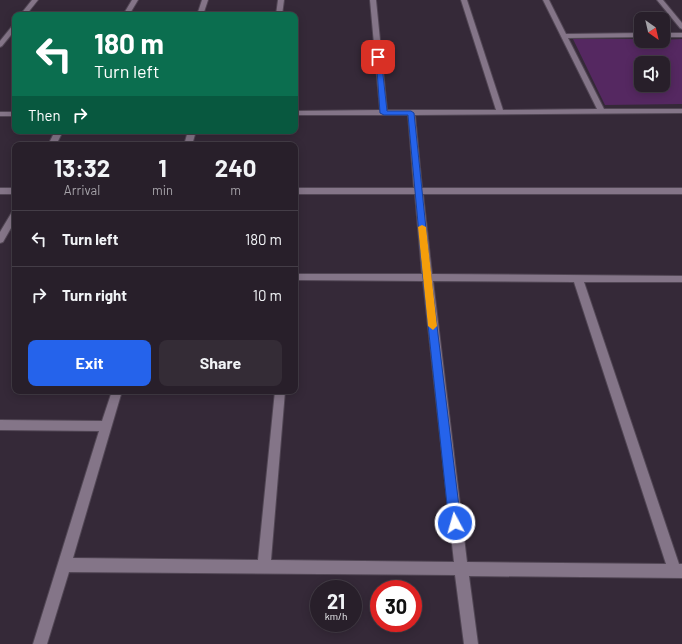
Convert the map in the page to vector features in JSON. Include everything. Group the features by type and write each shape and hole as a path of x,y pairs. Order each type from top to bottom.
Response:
{"street":[{"path":"25,12 35,0"},
{"path":"128,12 135,0"},
{"path":"201,12 205,0"},
{"path":"280,12 282,0"},
{"path":"373,0 384,113"},
{"path":"464,0 501,113"},
{"path":"546,0 602,112"},
{"path":"660,0 682,27"},
{"path":"0,45 12,30"},
{"path":"564,36 634,35"},
{"path":"670,35 682,35"},
{"path":"298,113 682,112"},
{"path":"411,113 427,277 460,569 471,644"},
{"path":"0,114 12,114"},
{"path":"0,192 12,191"},
{"path":"298,191 682,191"},
{"path":"0,240 12,219"},
{"path":"298,277 682,279"},
{"path":"63,566 679,571 578,279"},
{"path":"40,644 116,394"},
{"path":"264,567 280,394"},
{"path":"0,425 107,426"}],"shaded area":[{"path":"573,39 634,39 634,48 670,48 670,40 682,39 682,104 605,105"}],"slow traffic":[{"path":"422,227 433,326"}],"route":[{"path":"378,57 384,113 411,113 427,277 455,523"}]}
